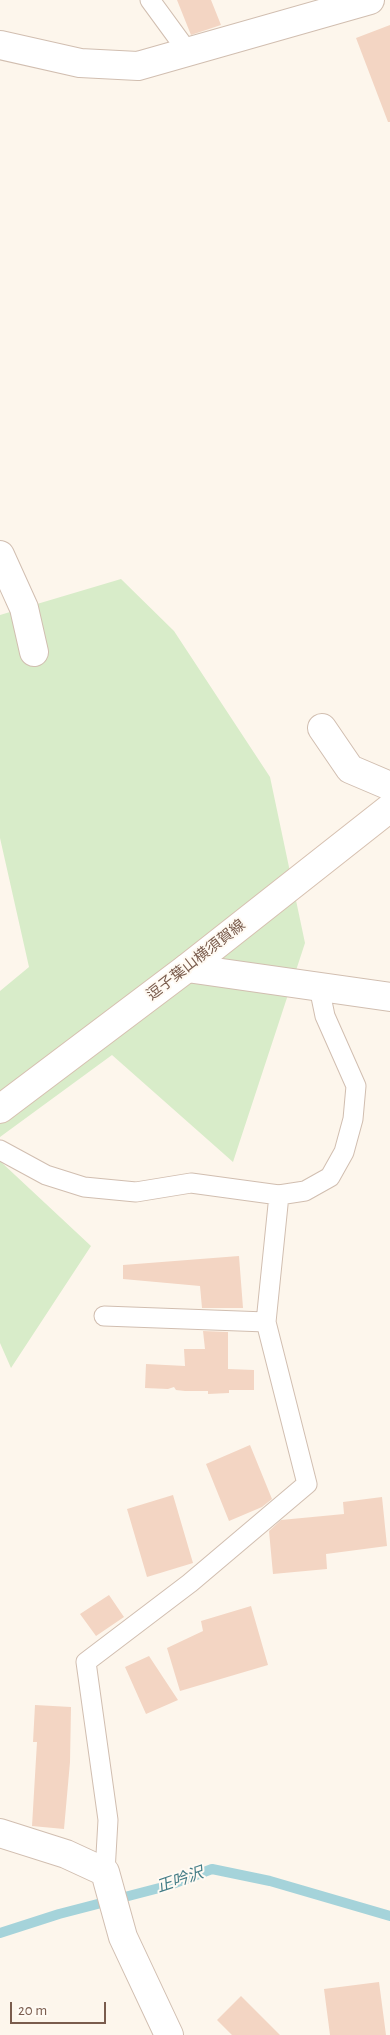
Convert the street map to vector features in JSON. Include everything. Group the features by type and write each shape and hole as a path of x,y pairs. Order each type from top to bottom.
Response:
{"street":[{"path":"0,45 80,63 138,66 370,0"},
{"path":"0,555 24,608 34,652"},
{"path":"322,728 350,769 390,786"},
{"name":"逗子葉山横須賀線","path":"0,1109 187,968 390,808"},
{"path":"187,968 390,997"},
{"path":"0,1833 66,1854 106,1872 123,1937 169,2035"}],"lane":[{"path":"150,0 188,52"},
{"path":"0,1150 46,1175 84,1187 136,1192 191,1183 279,1195 305,1191 330,1177 344,1152 353,1119 356,1086 325,1016 319,987"},
{"path":"106,1872 108,1820 86,1662 183,1588 307,1484 266,1322 279,1195"},
{"path":"104,1316 266,1322"}],"green space":[{"path":"121,579 174,631 270,777 305,943 233,1162 112,1055 0,1137 0,991 29,967 0,838 0,615"},
{"path":"0,1161 91,1246 11,1368 0,1343"}],"building":[{"path":"177,0 211,0 221,25 191,35"},
{"path":"390,25 390,122 388,122 356,38"},
{"path":"239,1256 243,1308 202,1308 200,1286 123,1279 123,1265"},
{"path":"203,1331 228,1332 228,1369 254,1370 254,1390 229,1390 229,1393 208,1394 208,1391 176,1390 174,1387 168,1389 145,1388 146,1364 185,1366 184,1349 205,1349"},
{"path":"250,1445 272,1499 262,1507 229,1521 206,1464"},
{"path":"173,1495 193,1563 147,1577 127,1509"},
{"path":"382,1497 387,1546 326,1554 327,1569 273,1574 269,1531 281,1520 344,1514 343,1502"},
{"path":"109,1595 124,1617 96,1636 80,1614"},
{"path":"251,1606 268,1665 180,1691 167,1648 203,1631 201,1621"},
{"path":"149,1656 178,1700 146,1714 125,1667"},
{"path":"35,1705 71,1707 70,1762 64,1829 32,1826 37,1742 33,1742"},
{"path":"379,1982 386,2035 330,2035 324,1989"},
{"path":"241,1996 280,2035 232,2035 217,2020"}],"waterway":[{"name":"正吟沢","path":"0,1933 59,1914 167,1886 212,1869 270,1881 390,1916"}]}
